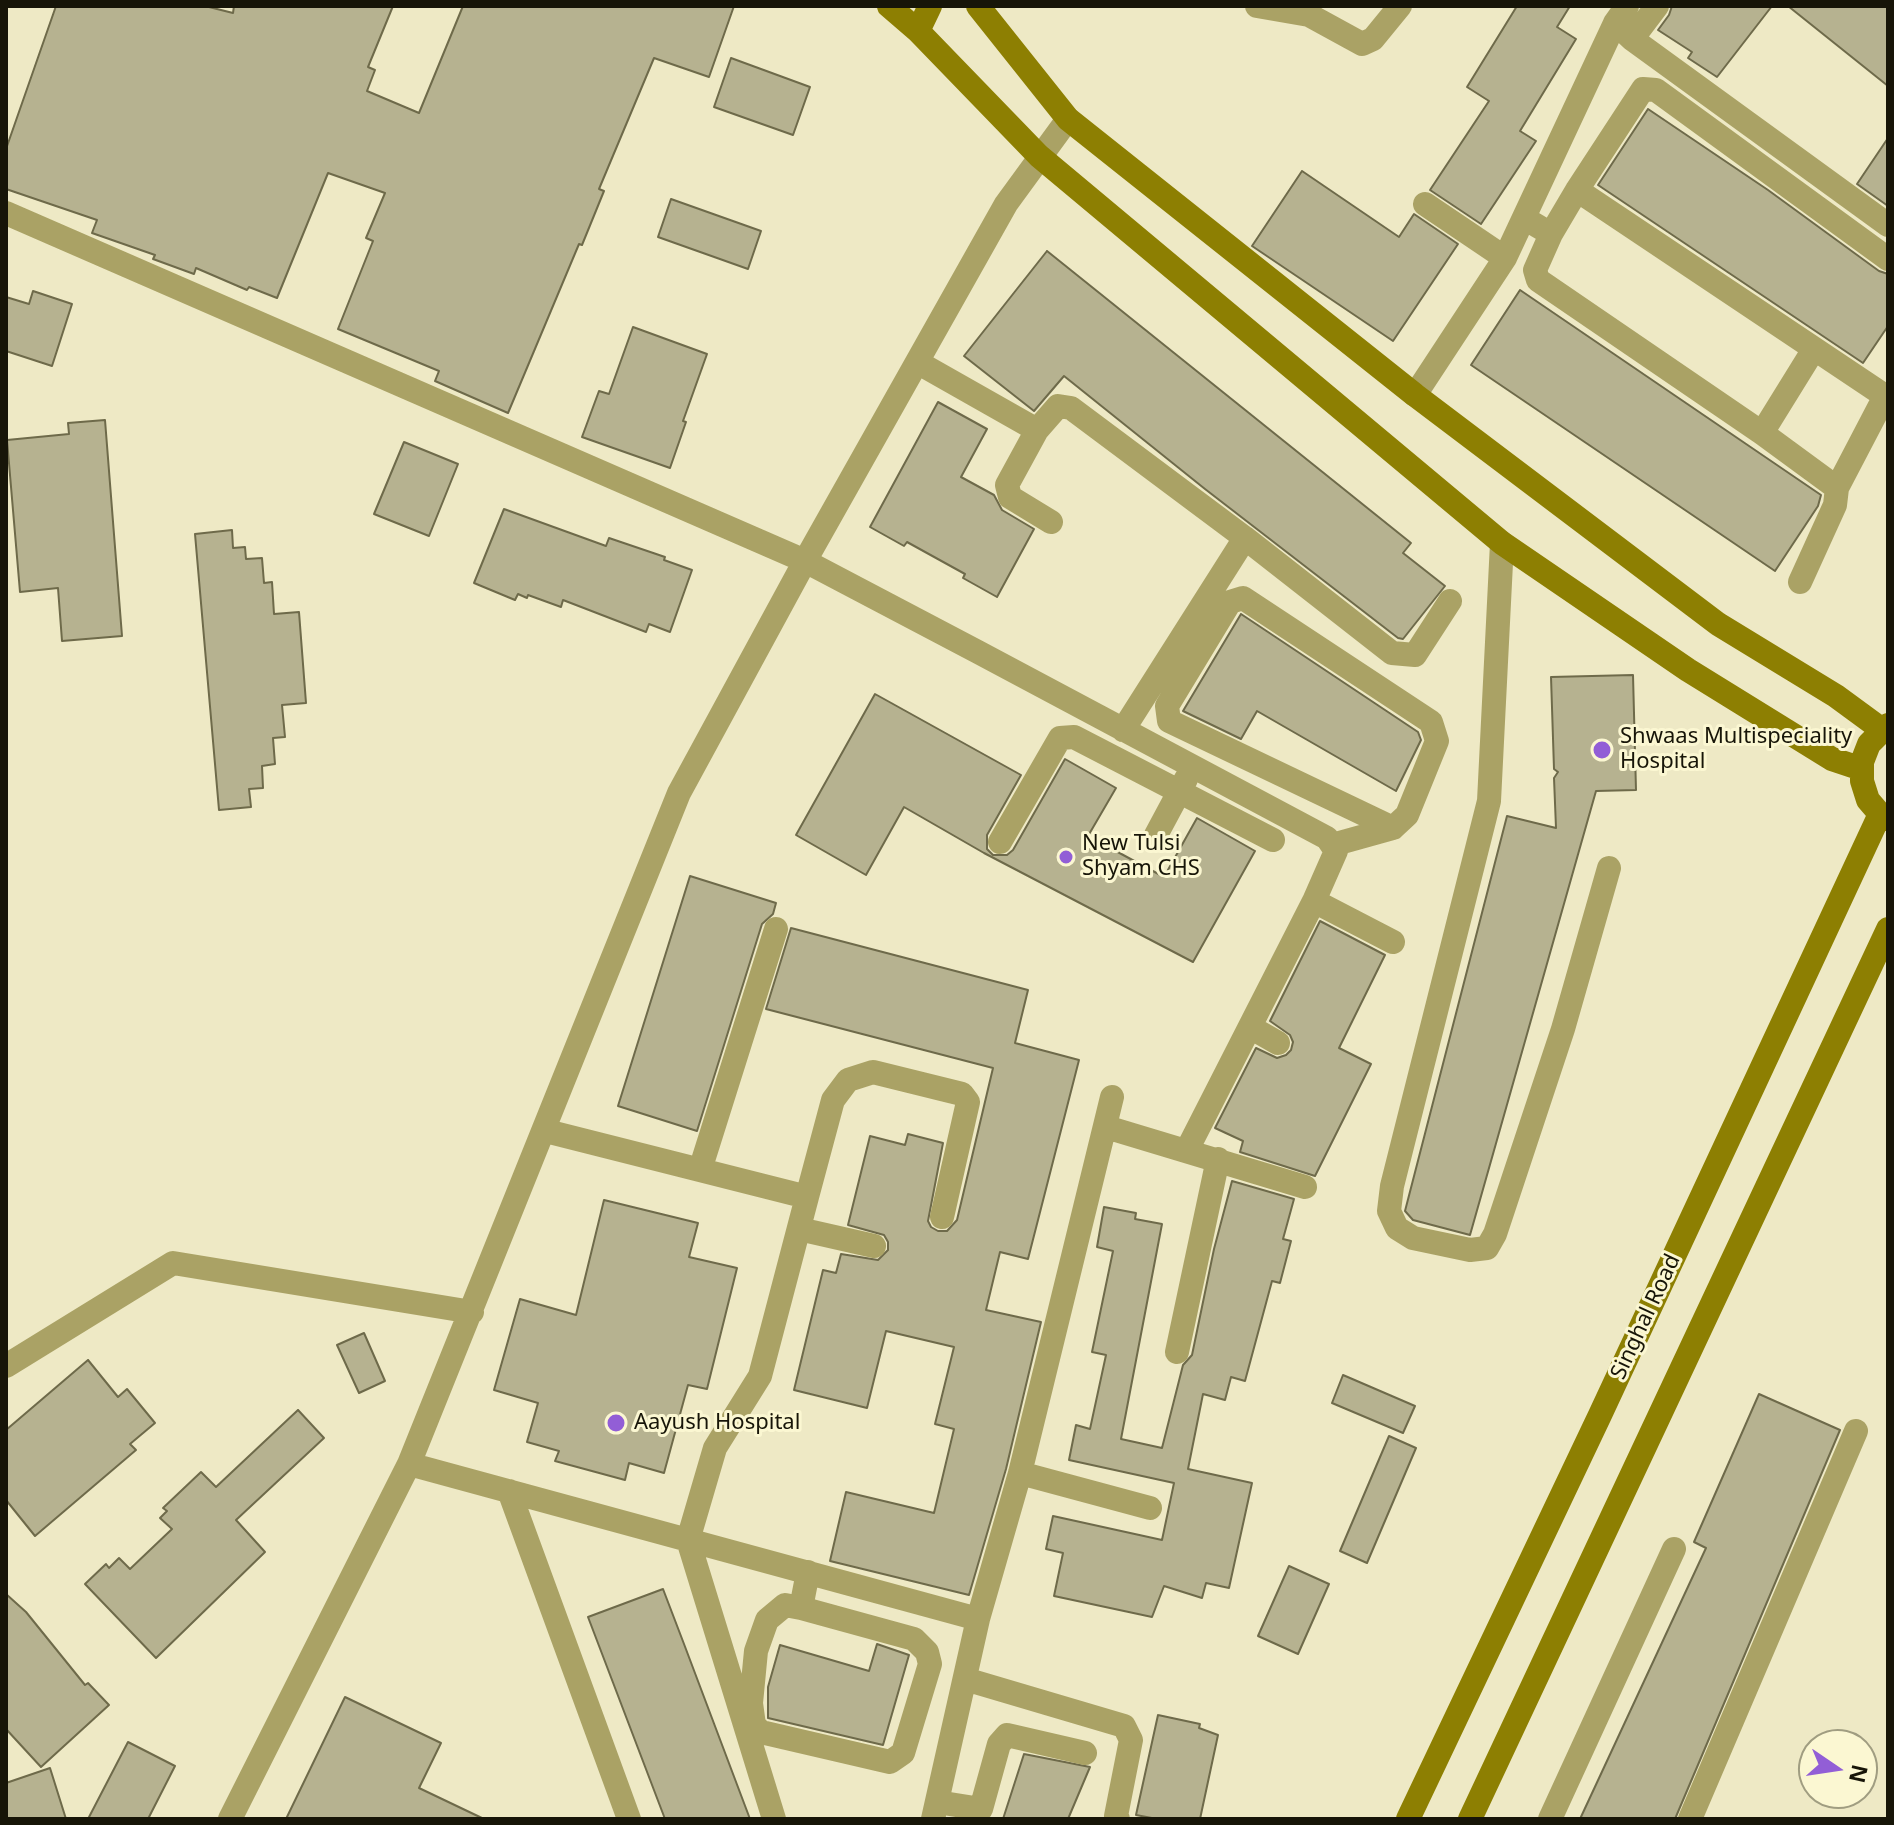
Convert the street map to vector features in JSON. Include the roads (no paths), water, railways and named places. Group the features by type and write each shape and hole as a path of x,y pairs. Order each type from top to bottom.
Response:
{"street":[{"path":"889,6 918,31 1039,156 1502,543 1688,670 1832,759 1862,769"},
{"path":"918,31 930,6"},
{"path":"978,6 1068,119 1415,395 1718,624 1885,727 1869,744 1862,769 1868,800 1884,817"},
{"path":"1257,6 1309,15 1362,44 1373,39 1400,6"},
{"path":"1415,395 1505,258 1624,23 1657,6"},
{"path":"1624,23 1888,225"},
{"path":"1837,488 1538,280 1535,270 1551,234 1577,190 1643,89 1656,90 1888,259"},
{"path":"230,1819 409,1464 546,1131 679,793 805,561 1006,204 1068,119"},
{"path":"1577,190 1814,349 1887,393 1837,488 1835,505 1800,582"},
{"path":"1425,204 1505,258"},
{"path":"6,213 805,561 1327,838 1336,851 1314,901 1187,1150"},
{"path":"1524,218 1551,234"},
{"path":"1762,433 1814,349"},
{"path":"917,362 1037,430"},
{"path":"1051,522 1010,497 1007,485 1037,430 1058,406 1071,408 1392,653 1415,655 1450,601"},
{"path":"1123,730 1245,538"},
{"path":"1502,543 1489,801 1396,1171 1389,1211 1397,1228 1413,1238 1470,1250 1487,1248 1495,1234 1550,1069 1609,868"},
{"path":"1332,845 1393,828 1407,815 1437,741 1431,722 1243,598 1230,602 1167,706 1169,721 1393,828"},
{"path":"1000,842 1060,738 1074,737 1273,840"},
{"path":"1156,835 1193,767"},
{"name":"Singhal Road","path":"1408,1819 1884,817"},
{"path":"1314,901 1393,942"},
{"path":"700,1170 776,929"},
{"path":"1470,1819 1888,929"},
{"path":"1250,1027 1278,1043"},
{"path":"774,1819 688,1540 715,1448 760,1376 833,1100 848,1080 873,1072 962,1094 968,1102 942,1217"},
{"path":"1085,1753 1007,1735 999,1744 980,1814 935,1810 978,1619 1020,1473 1112,1097"},
{"path":"1106,1127 1305,1187"},
{"path":"546,1131 807,1197"},
{"path":"1177,1352 1218,1159"},
{"path":"799,1229 874,1246"},
{"path":"6,1366 173,1263 472,1312"},
{"path":"1690,1819 1856,1431"},
{"path":"409,1464 978,1619"},
{"path":"1020,1473 1150,1508"},
{"path":"509,1491 629,1819"},
{"path":"1550,1819 1674,1549"},
{"path":"801,1608 808,1572"},
{"path":"785,1605 801,1608 914,1639 927,1652 930,1664 903,1753 890,1762 761,1732 754,1725 751,1703 756,1651 767,1620 785,1605"},
{"path":"965,1679 1124,1726 1131,1740 1116,1816 1118,1819"}],"place":[{"name":"Shwaas Multispeciality Hospital","path":"1602,750"},
{"name":"New Tulsi Shyam CHS","path":"1066,857"},
{"name":"Aayush Hospital","path":"616,1423"}]}
